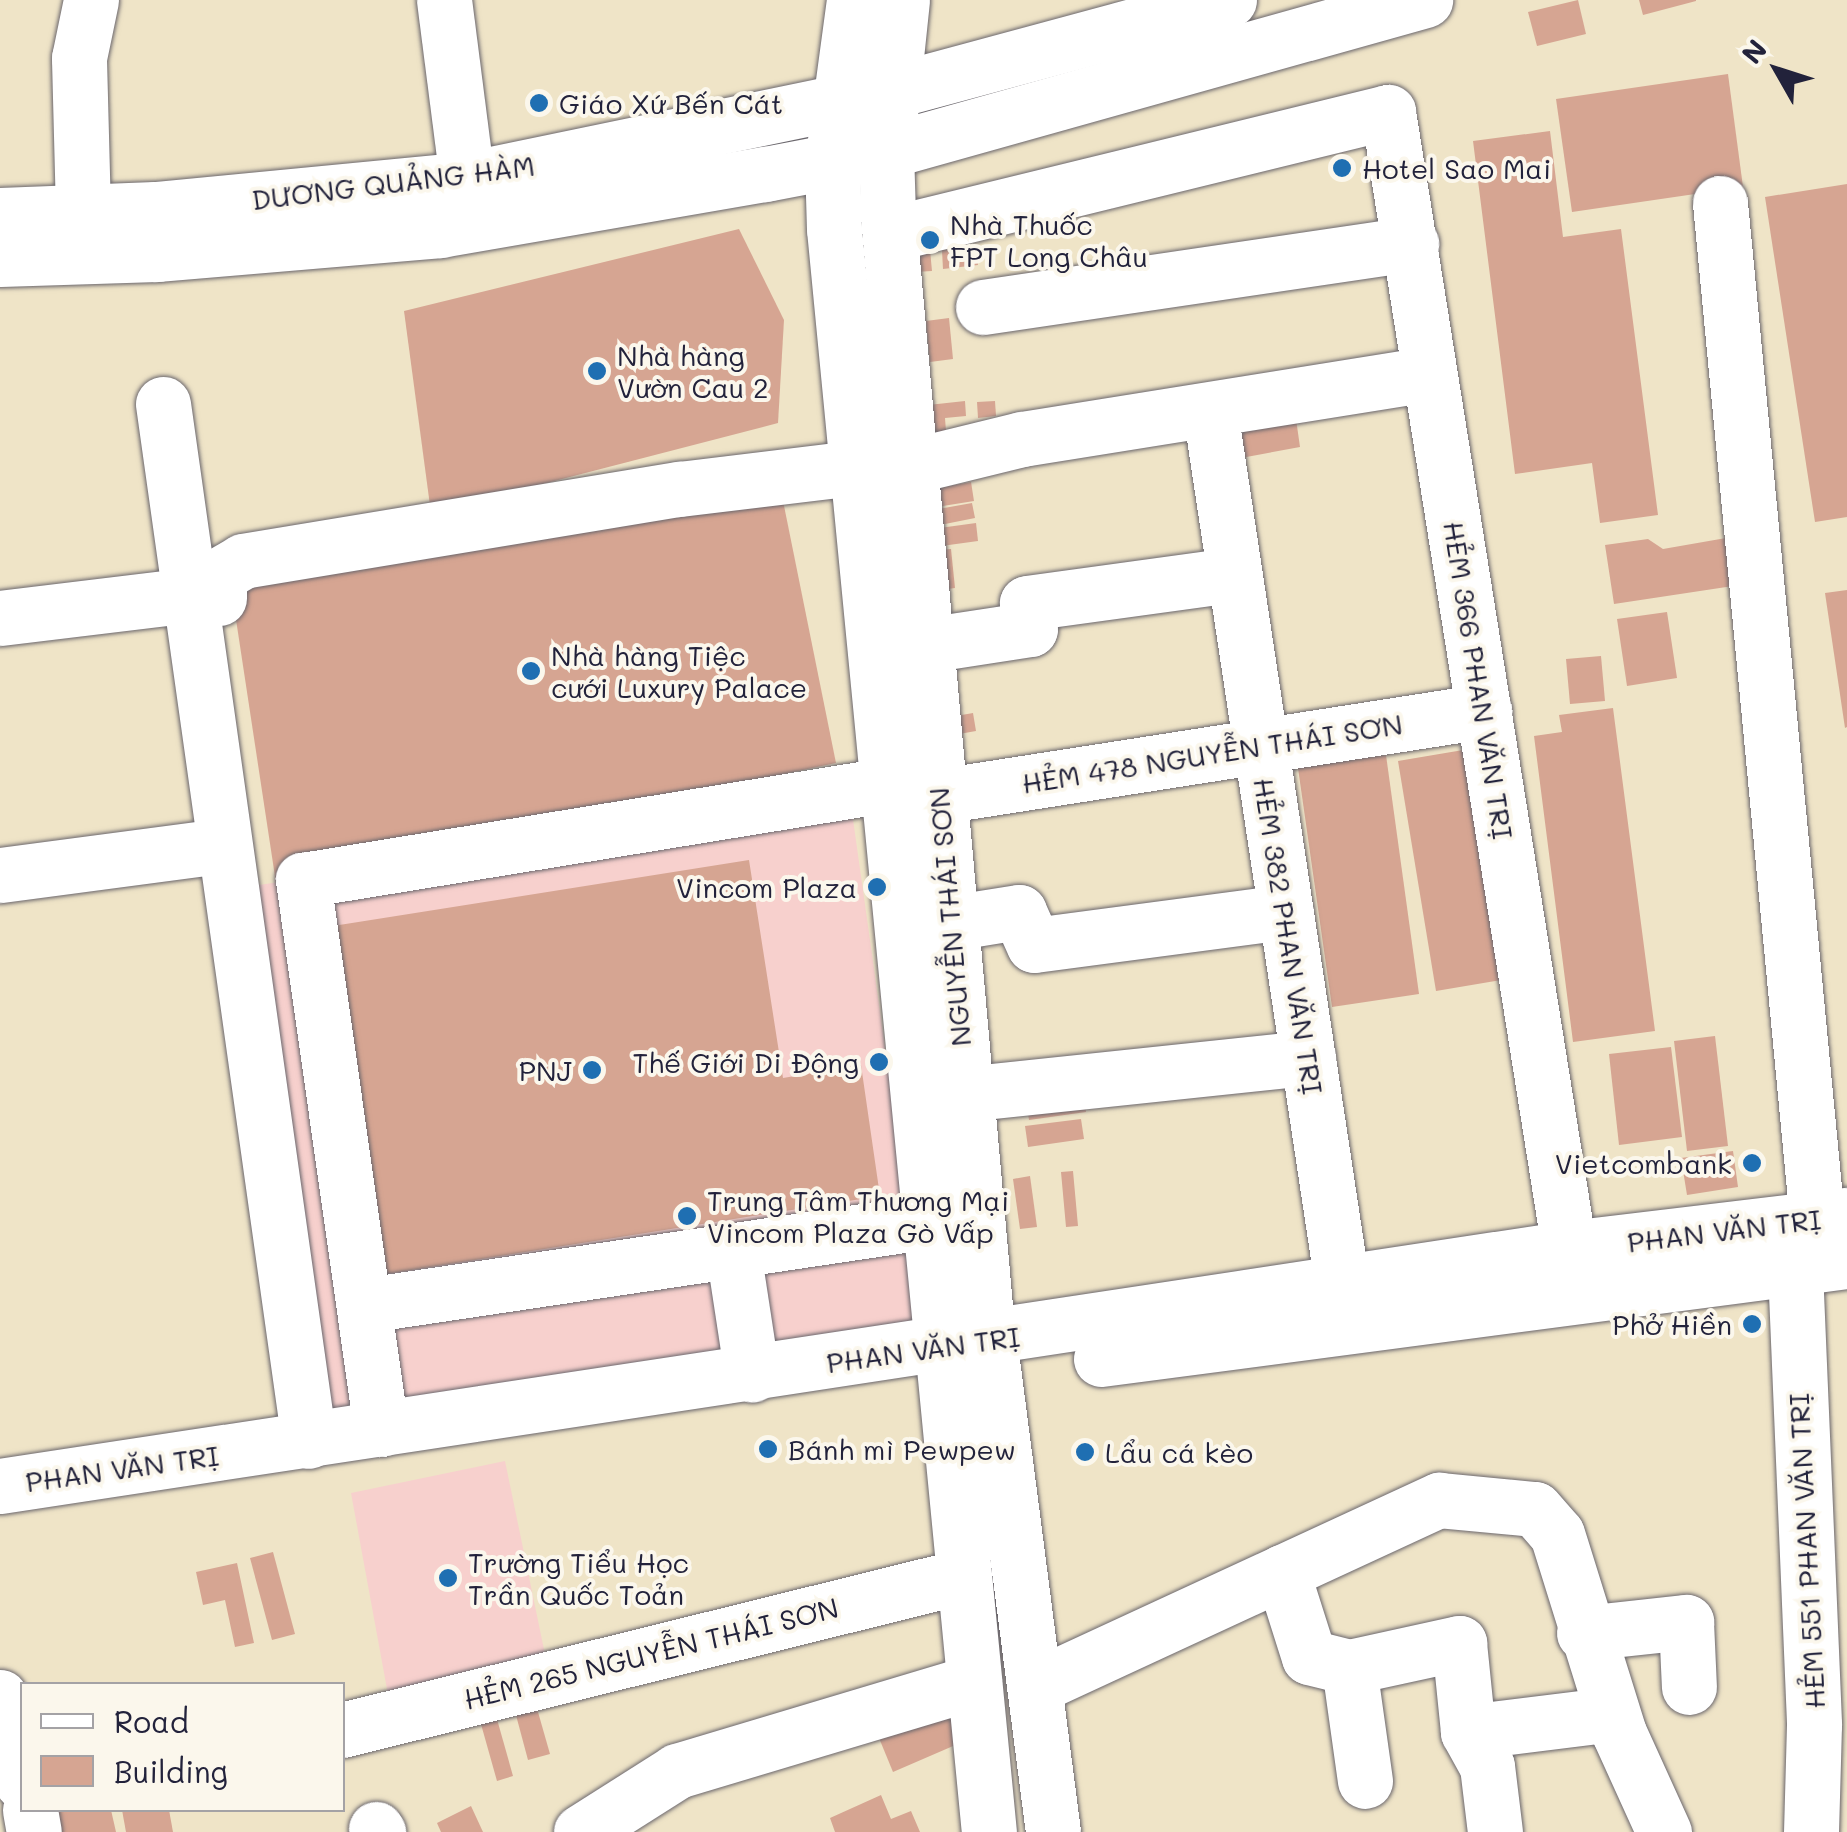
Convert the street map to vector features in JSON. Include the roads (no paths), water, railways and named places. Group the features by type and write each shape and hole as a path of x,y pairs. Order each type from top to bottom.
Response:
{"main road":[{"path":"83,212 78,58 91,0"},
{"path":"444,0 467,179"},
{"name":"NGUYỄN THÁI SƠN","path":"854,0 866,96 886,151 964,1094 966,1359 960,1577 989,1832"},
{"name":"NGUYỄN THÁI SƠN","path":"902,0 866,96 832,162 854,468 930,1222 966,1359 1038,1685 1053,1832"},
{"name":"DƯƠNG QUẢNG HÀM","path":"0,215 83,212 467,179 866,96 1230,0"},
{"path":"886,151 1425,0"},
{"name":"HẺM 366 PHAN VĂN TRỊ","path":"890,234 1388,112 1569,1248"},
{"name":"DƯƠNG QUẢNG HÀM","path":"0,259 157,254 440,230 886,151"},
{"name":"HẺM 551 PHAN VĂN TRỊ","path":"1720,203 1827,1241 1811,1832"},
{"path":"983,308 1411,244"},
{"path":"912,466 974,450 1429,374"},
{"path":"164,404 204,597 222,846 310,1456"},
{"name":"HẺM 382 PHAN VĂN TRỊ","path":"1210,411 1342,1284"},
{"path":"0,618 204,597 219,576 244,561 680,489 854,468"},
{"path":"926,645 1030,629 1027,603 1232,574"},
{"name":"HẺM 478 NGUYỄN THÁI SƠN","path":"940,796 1484,711"},
{"path":"381,1429 303,880 886,785"},
{"path":"0,875 222,846"},
{"path":"950,924 1019,912 1034,945 1286,912"},
{"path":"964,1094 1308,1058"},
{"path":"366,1305 930,1222"},
{"name":"PHAN VĂN TRỊ","path":"0,1486 310,1456 966,1359 1342,1284 1569,1248 1827,1241"},
{"name":"PHAN VĂN TRỊ","path":"0,1519 310,1456 381,1429 752,1375 1188,1348 1827,1241"},
{"path":"732,1251 752,1375"},
{"path":"1038,1685 1440,1500 1536,1508 1556,1534 1612,1714 1664,1832"},
{"path":"1282,1572 1309,1657 1349,1667 1459,1643 1468,1732 1487,1766 1495,1832"},
{"name":"HẺM 265 NGUYỄN THÁI SƠN","path":"345,1729 960,1577"},
{"path":"1584,1633 1686,1622 1689,1687"},
{"path":"1349,1667 1365,1780"},
{"path":"581,1832 677,1771 974,1682"},
{"path":"0,1698 20,1774"},
{"path":"1468,1732 1612,1714"}],"place":[{"name":"Giáo Xứ Bến Cát","path":"539,103"},
{"name":"Hotel Sao Mai","path":"1342,168"},
{"name":"Nhà Thuốc FPT Long Châu","path":"930,240"},
{"name":"Nhà hàng Vườn Cau 2","path":"597,371"},
{"name":"Nhà hàng Tiệc cưới Luxury Palace","path":"531,671"},
{"name":"Vincom Plaza","path":"877,887"},
{"name":"Thế Giới Di Động","path":"879,1062"},
{"name":"PNJ","path":"592,1070"},
{"name":"Vietcombank","path":"1752,1163"},
{"name":"Trung Tâm Thương Mại Vincom Plaza Gò Vấp","path":"687,1216"},
{"name":"Phở Hiền","path":"1752,1324"},
{"name":"Bánh mì Pewpew","path":"768,1449"},
{"name":"Lẩu cá kèo","path":"1085,1452"},
{"name":"Trường Tiểu Học Trần Quốc Toản","path":"448,1578"}]}
